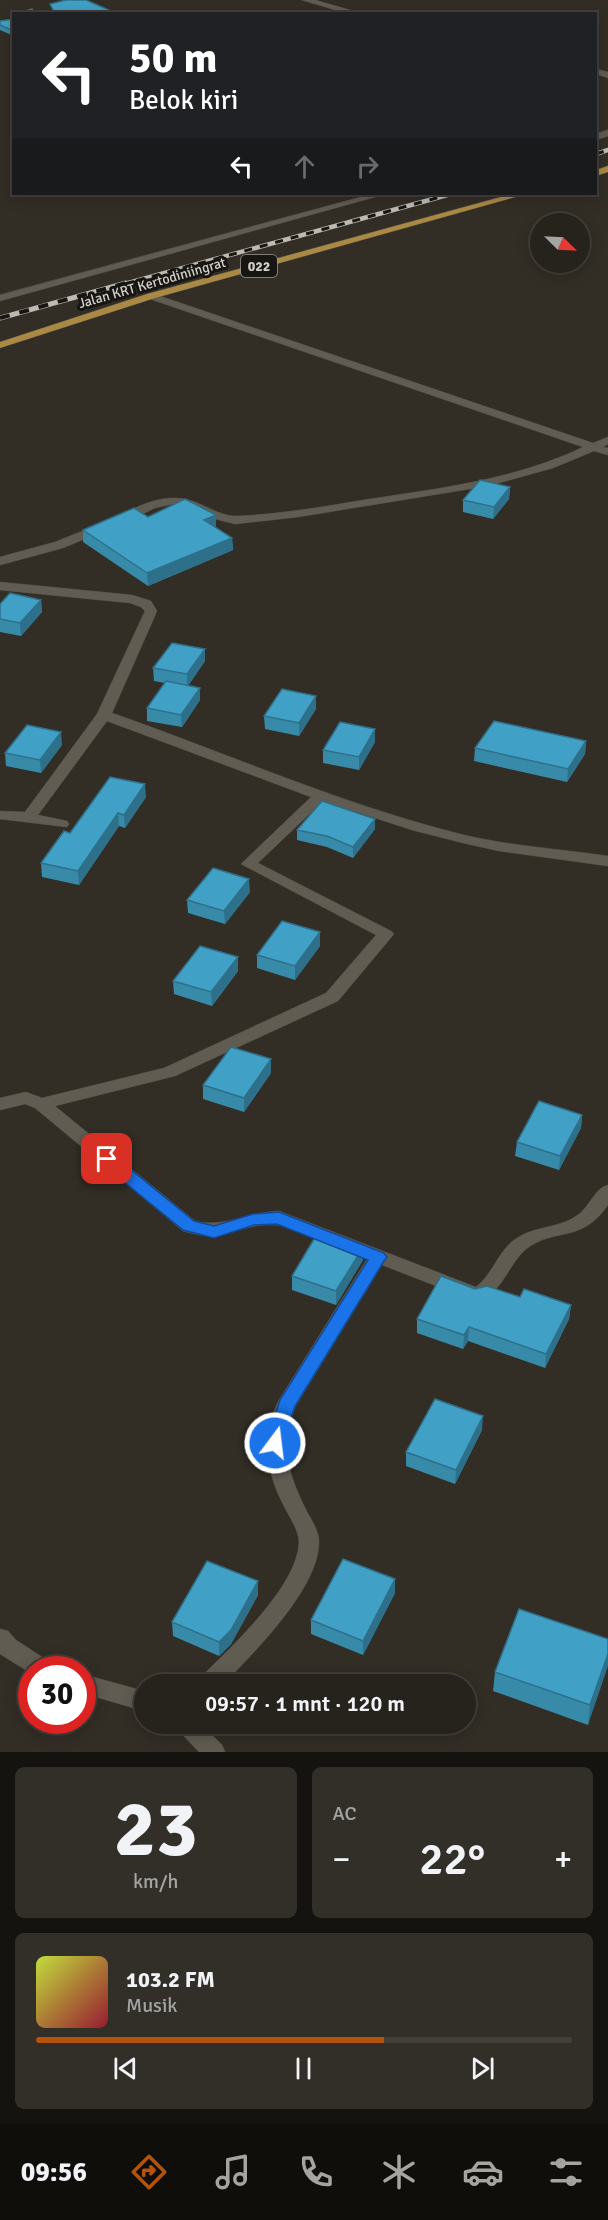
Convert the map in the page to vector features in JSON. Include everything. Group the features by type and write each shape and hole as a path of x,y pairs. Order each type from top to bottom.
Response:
{"main road":[{"name":"Jalan KRT Kertodiniingrat","path":"0,345 151,296 517,195"}],"street":[{"path":"306,0 352,12"},
{"path":"0,298 377,195"},
{"path":"151,296 608,452"},
{"path":"0,561 59,545 155,504 182,501 226,519 281,515 395,499 500,480 545,467 608,440"},
{"path":"0,586 111,596 146,604 151,611 104,715 29,817"},
{"path":"104,715 195,745 321,795 463,839 607,859"},
{"path":"41,1104 169,1072 332,997 386,934 248,864 321,795"},
{"path":"0,815 29,817 62,824"},
{"path":"0,1104 27,1098 41,1104 189,1226 214,1232 253,1220 279,1218 466,1291 482,1293 520,1245 547,1233 581,1225 596,1211 608,1191"},
{"path":"219,1674 250,1642 287,1596 303,1565 310,1542 276,1465 275,1443 278,1424 286,1405 378,1257"},
{"path":"0,1638 8,1647 22,1656"},
{"path":"96,1687 134,1698"},
{"path":"197,1734 214,1752"}],"building":[{"path":"66,0 86,0 114,12 51,12 53,10 50,4"},
{"path":"12,19 12,30 0,25 0,21"},
{"path":"480,480 510,487 494,507 463,500"},
{"path":"185,499 216,515 204,520 232,538 147,573 83,530 134,508 148,517"},
{"path":"10,593 41,600 20,623 0,619 0,604"},
{"path":"172,643 205,649 187,674 153,668"},
{"path":"166,681 200,688 181,715 147,708"},
{"path":"282,689 316,696 299,723 264,716"},
{"path":"494,721 586,741 568,769 475,748"},
{"path":"340,722 375,729 359,757 323,750"},
{"path":"27,725 61,732 40,760 5,753"},
{"path":"110,777 145,784 124,815 118,813 78,871 41,863 64,831 70,833"},
{"path":"322,801 375,819 353,847 327,836 297,830"},
{"path":"213,868 249,879 224,911 187,900"},
{"path":"282,921 320,932 295,966 257,955"},
{"path":"200,946 238,957 211,992 173,981"},
{"path":"231,1047 271,1059 244,1098 203,1085"},
{"path":"539,1101 582,1115 560,1156 517,1142"},
{"path":"320,1229 364,1246 336,1291 292,1276"},
{"path":"441,1276 475,1289 487,1286 520,1297 524,1289 571,1305 546,1354 469,1327 464,1335 417,1319"},
{"path":"435,1399 483,1416 456,1470 406,1452"},
{"path":"343,1559 395,1579 363,1641 311,1620"},
{"path":"207,1561 258,1581 231,1630 219,1642 172,1622"},
{"path":"519,1609 608,1639 608,1654 590,1705 495,1672"}],"railway":[{"path":"597,154 608,150"},
{"path":"121,285 447,195"},
{"path":"0,318 126,283"}],"route":[{"path":"107,1159 189,1226 214,1232 266,1217 279,1218 378,1257 286,1405 278,1424 275,1443"}]}
